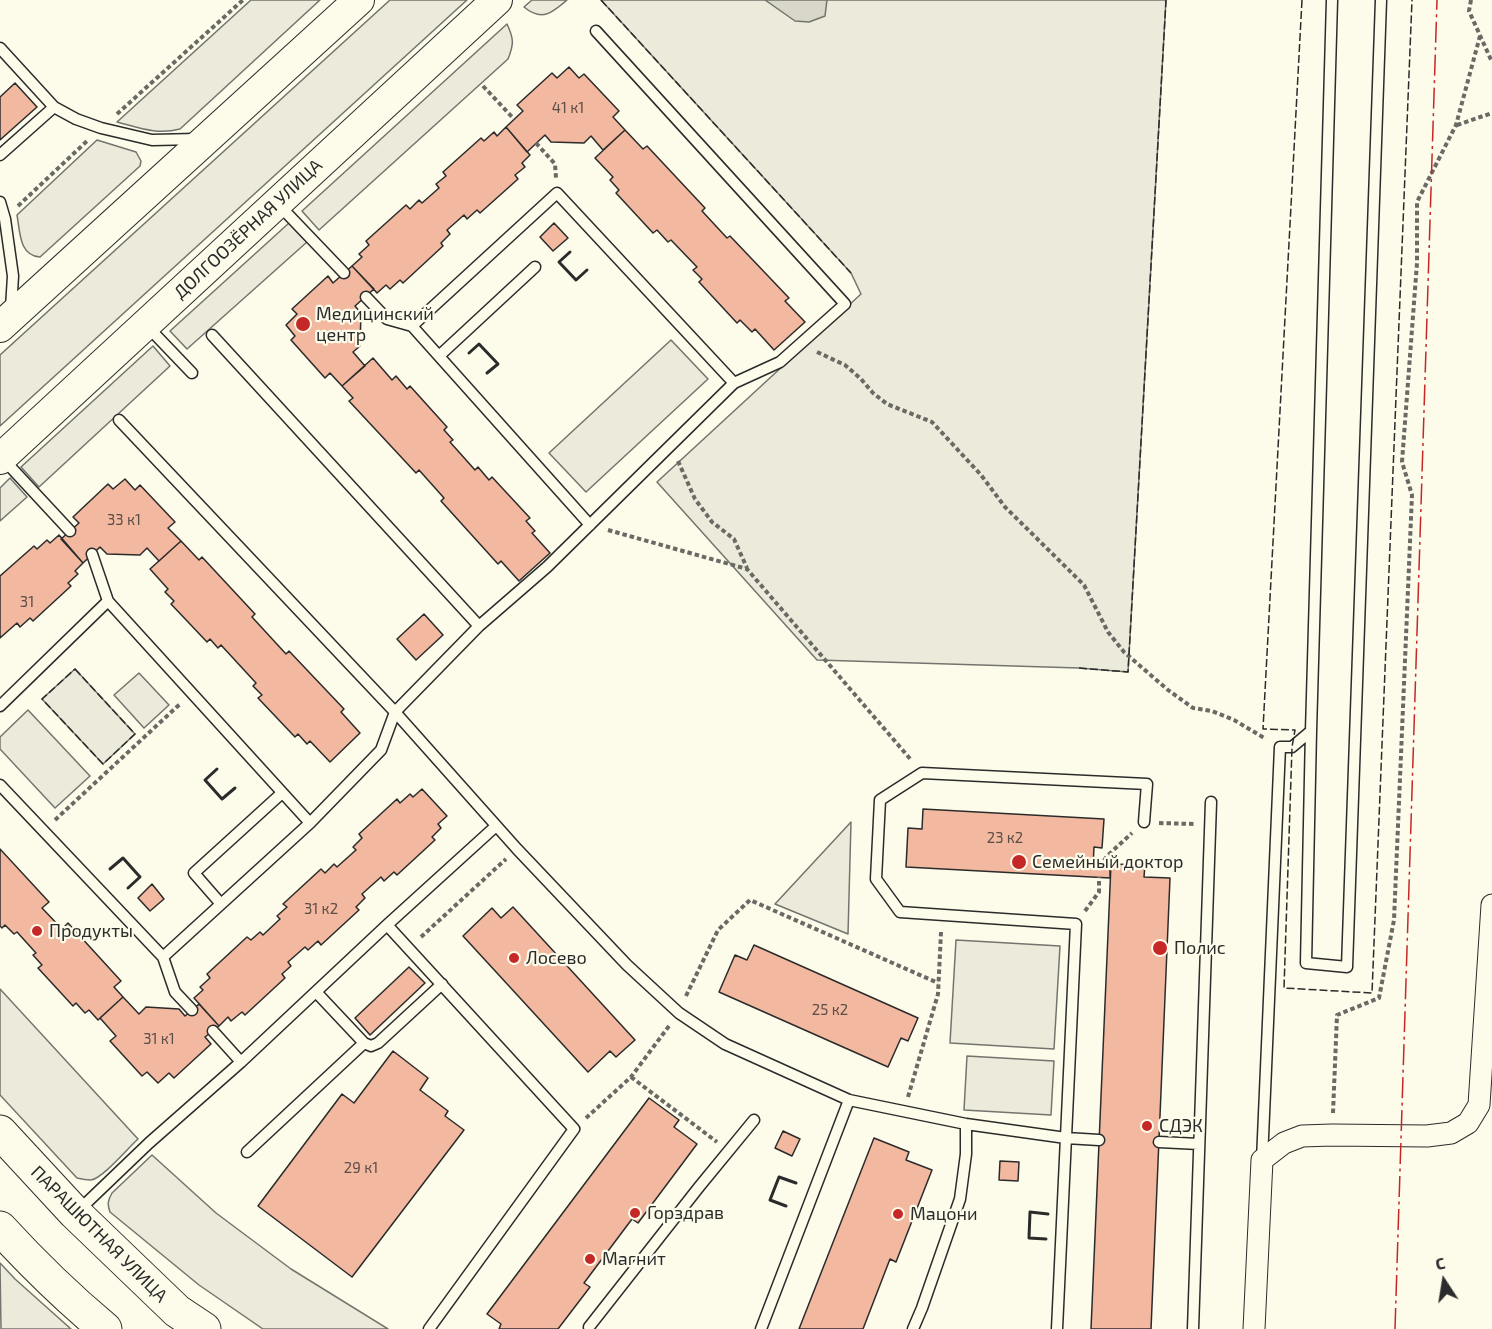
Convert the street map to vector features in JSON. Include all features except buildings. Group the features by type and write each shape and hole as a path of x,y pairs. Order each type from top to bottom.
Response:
{"main road":[{"path":"5,322 359,0"},
{"name":"ДОЛГООЗЁРНАЯ УЛИЦА","path":"1,458 496,0"},
{"name":"ПАРАШЮТНАЯ УЛИЦА","path":"0,1132 75,1213 177,1311 204,1329"},
{"path":"0,1228 35,1266 105,1329"}],"street":[{"path":"1254,1329 1262,1160 1284,1143 1302,1136 1427,1136 1450,1133 1468,1123 1479,1105 1492,905"}],"lane":[{"path":"1332,0 1306,963 1347,967 1382,0"},
{"path":"163,957 310,823 381,750 395,712 479,626 547,567 734,383 780,362 845,304 596,31"},
{"path":"1,52 54,107 76,120 152,140 206,139"},
{"path":"0,155 54,107"},
{"path":"412,326 557,193 734,383"},
{"path":"0,202 14,276 5,322"},
{"path":"277,203 344,273"},
{"path":"439,356 535,267"},
{"path":"366,297 387,319 412,326 590,525"},
{"path":"146,324 192,373"},
{"path":"212,335 479,626"},
{"path":"119,420 395,712 517,849 627,965 678,1013 725,1044 849,1100 966,1124 1066,1138 1099,1140"},
{"path":"1,458 70,531"},
{"path":"92,554 108,601 310,823"},
{"path":"0,706 108,601"},
{"path":"1262,1160 1280,747 1292,747 1311,731"},
{"path":"1057,1329 1076,924 900,912 876,879 880,800 922,773 1147,784 1144,822"},
{"path":"0,785 163,957 175,992 192,1010"},
{"path":"221,904 194,873 282,793"},
{"path":"1193,1329 1211,802"},
{"path":"75,1213 242,1062 496,826"},
{"path":"387,925 574,1129 429,1329"},
{"path":"316,992 364,1043 371,1046 378,1043 442,984"},
{"path":"213,1031 242,1062"},
{"path":"247,1152 364,1043"},
{"path":"761,1329 849,1100"},
{"path":"589,1327 754,1120"},
{"path":"913,1329 960,1199 966,1154 966,1124"},
{"path":"1159,1142 1199,1144"}],"path":[{"path":"4,219 243,0"},
{"path":"1471,0 1468,10 1492,62"},
{"path":"1332,1135 1337,1015 1379,998 1394,920 1412,495 1402,462 1417,263 1417,202 1456,125 1480,36"},
{"path":"483,86 514,120"},
{"path":"1456,125 1492,113"},
{"path":"536,143 555,164 557,193"},
{"path":"800,345 845,365 887,404 932,422 981,475 1005,507 1084,585 1108,632 1124,652 1168,690 1193,708 1212,711 1234,720 1280,747"},
{"path":"671,445 695,499 712,522 734,539 747,569 922,773"},
{"path":"590,525 747,569"},
{"path":"43,831 192,693"},
{"path":"409,948 517,849"},
{"path":"1076,924 1099,892 1100,877"},
{"path":"574,1129 631,1077 678,1013 718,930 750,900 938,982"},
{"path":"904,1112 938,994 942,916"},
{"path":"631,1077 729,1151"}],"shaded area":[{"path":"251,0 320,0 180,129 156,131 117,122"},
{"path":"390,0 467,0 0,426 0,355"},
{"path":"532,0 567,0 552,12 542,15 530,12 524,7"},
{"path":"601,0 1166,0 1128,672 1079,668 817,660 657,482 861,294 851,273"},
{"path":"765,0 827,0 825,16 809,22 795,21"},
{"path":"507,24 512,42 508,59 319,230 302,211"},
{"path":"97,140 136,152 141,161 140,166 40,257 33,256 22,242 17,215"},
{"path":"289,223 307,242 187,349 170,331"},
{"path":"671,340 708,379 586,492 549,453"},
{"path":"153,346 170,366 39,487 21,467"},
{"path":"10,478 27,497 0,521 0,488"},
{"path":"75,669 135,734 103,764 42,699"},
{"path":"139,673 169,705 144,728 114,695"},
{"path":"28,710 90,776 55,808 0,749 0,737"},
{"path":"851,822 848,934 775,904"},
{"path":"956,940 1060,946 1054,1049 950,1043"},
{"path":"0,989 138,1139 96,1178 91,1180 77,1178 0,1095"},
{"path":"967,1056 1054,1061 1051,1115 964,1110"},
{"path":"152,1155 216,1213 291,1269 388,1329 263,1329 199,1285 110,1212 108,1207 112,1193"},
{"path":"0,1263 15,1279 71,1329 1,1329"}],"fence":[{"path":"601,0 851,273"},
{"path":"1079,668 1128,672 1166,0"},
{"path":"1302,0 1263,729 1295,730 1292,747 1284,988 1372,993 1412,0"},
{"path":"75,669 135,734 103,764 42,699 75,669"}],"wall":[{"path":"570,252 559,262 576,280 587,270"},
{"path":"469,353 479,344 498,364 487,373"},
{"path":"217,769 205,780 222,799 235,788"},
{"path":"110,869 123,858 140,877 128,888"},
{"path":"786,1206 770,1200 779,1177 796,1183"},
{"path":"1046,1239 1029,1238 1030,1212 1048,1214"}],"power":[{"path":"1395,1329 1437,0"}],"place":[{"name":"Медицинский центр","path":"303,324"},
{"name":"Семейный доктор","path":"1019,862"},
{"name":"Продукты","path":"37,931"},
{"name":"Полис","path":"1160,948"},
{"name":"Лосево","path":"514,958"},
{"name":"СДЭК","path":"1147,1126"},
{"name":"Горздрав","path":"635,1213"},
{"name":"Мацони","path":"898,1214"},
{"name":"Магнит","path":"590,1259"}]}
